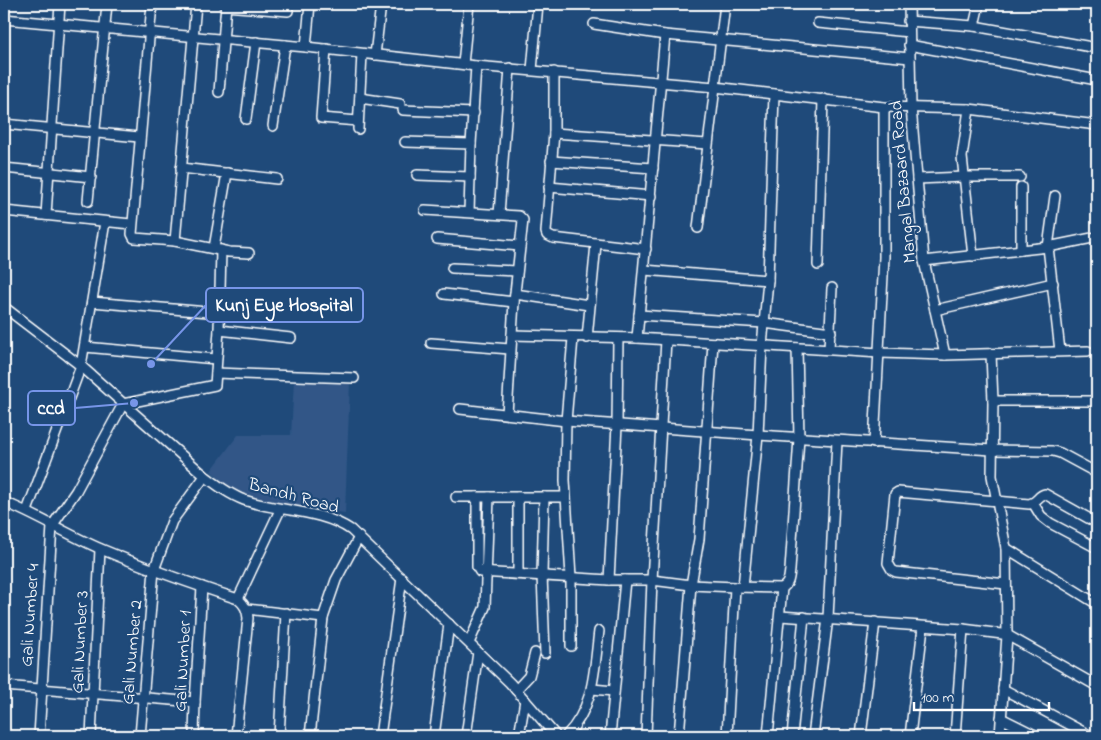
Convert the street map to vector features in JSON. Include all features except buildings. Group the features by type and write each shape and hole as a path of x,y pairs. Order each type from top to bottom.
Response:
{"street":[{"path":"46,214 60,4"},
{"path":"88,201 107,4"},
{"path":"152,4 131,224 132,234 134,238 175,241 249,253"},
{"path":"175,241 196,4"},
{"path":"306,47 310,4"},
{"path":"375,55 381,4"},
{"path":"463,64 469,4"},
{"path":"532,70 538,4"},
{"path":"698,228 725,4"},
{"name":"Mangal Bazaard Road","path":"909,4 911,107 924,261 945,355"},
{"path":"974,26 979,4"},
{"path":"219,92 226,5 288,11"},
{"path":"4,19 256,42 476,66 715,87 884,106 969,109 1097,126"},
{"path":"908,21 974,26 1097,48"},
{"path":"818,22 909,32"},
{"path":"594,24 664,35 910,58"},
{"path":"637,338 664,35"},
{"path":"246,118 256,42"},
{"path":"273,126 285,45"},
{"path":"909,45 1097,80"},
{"path":"326,49 321,118 358,125 362,54"},
{"path":"469,212 476,66"},
{"path":"499,214 510,68"},
{"path":"554,72 554,133 547,235 552,238 646,249"},
{"path":"727,736 739,588 758,435 762,346 768,280 774,94"},
{"path":"360,98 401,107 474,113"},
{"path":"818,265 823,99"},
{"path":"874,444 884,257 884,106"},
{"path":"969,109 962,157 973,256"},
{"path":"4,124 139,137"},
{"path":"554,133 707,144"},
{"path":"405,142 471,144"},
{"path":"551,161 653,168"},
{"path":"4,168 91,177"},
{"path":"181,168 278,179"},
{"path":"52,526 76,491 122,404 214,386 219,330 217,249 227,174"},
{"path":"417,174 470,177"},
{"path":"917,180 964,177 1021,182 1021,250"},
{"path":"549,187 650,196"},
{"path":"1055,196 1048,247 1060,351"},
{"path":"4,210 131,224"},
{"path":"425,210 521,217 523,224 514,298 507,414"},
{"path":"27,511 81,366 105,222"},
{"path":"924,261 1048,247 1097,237 1097,229"},
{"path":"437,238 520,246"},
{"path":"587,338 596,244"},
{"path":"452,268 517,271"},
{"path":"644,270 768,280"},
{"path":"934,310 1053,283"},
{"path":"829,349 832,288"},
{"path":"444,294 589,305"},
{"path":"92,302 219,313"},
{"name":"Bandh Road","path":"4,307 81,366 205,476 236,497 280,510 336,521 359,536 516,690 556,736"},
{"path":"639,315 764,323 831,332"},
{"path":"219,330 291,338"},
{"path":"512,335 573,338 637,338 880,353 945,355 1088,351"},
{"path":"571,646 571,577 566,497 566,421 573,338"},
{"path":"609,580 617,425 618,338"},
{"path":"646,736 652,580 666,340"},
{"path":"431,343 510,349"},
{"path":"679,736 691,585 699,539 713,343"},
{"path":"85,347 216,359"},
{"path":"477,497 477,567 479,572 609,580 652,580 739,588 782,588 786,586 790,570 799,438 797,348"},
{"path":"991,354 993,401 992,476 1006,548 1007,635 1000,736"},
{"path":"216,373 354,378"},
{"path":"993,401 1097,401"},
{"path":"460,409 566,421 874,444 992,450 1053,450 1097,473"},
{"path":"813,736 828,618 838,441"},
{"name":"Gali Number 2","path":"140,736 154,570 172,521 205,476"},
{"path":"1006,584 896,572 890,568 888,563 896,494 898,492 1033,503 1046,494 1097,523"},
{"path":"456,497 566,497"},
{"path":"469,643 486,607 489,497"},
{"path":"518,497 518,574"},
{"path":"544,497 542,575 545,653"},
{"path":"4,502 27,511 52,526 100,549 238,599 247,609 248,618 236,736"},
{"path":"1033,503 1045,520 1097,548"},
{"path":"238,599 280,510"},
{"name":"Gali Number 4","path":"39,736 52,526"},
{"path":"310,736 323,618 336,580 359,536"},
{"path":"1006,548 1097,602"},
{"name":"Gali Number 3","path":"91,736 100,549"},
{"path":"380,736 402,578"},
{"path":"610,736 625,580"},
{"name":"Gali Number 1","path":"194,736 202,587"},
{"path":"768,736 782,588"},
{"path":"247,609 323,618"},
{"path":"279,736 286,613"},
{"path":"780,616 804,616 963,629 1007,635 1097,686"},
{"path":"792,736 804,616"},
{"path":"861,736 875,622"},
{"path":"434,736 449,624"},
{"path":"910,736 923,627"},
{"path":"954,736 963,629"},
{"path":"566,736 578,724 592,689 599,631"},
{"path":"466,736 478,652"},
{"path":"516,690 530,676 535,653"},
{"path":"4,686 195,702"},
{"path":"592,689 614,691"},
{"path":"1003,689 1091,736"},
{"path":"520,736 525,700"},
{"path":"1001,718 1037,736"}],"shaded area":[{"path":"294,380 350,382 345,513 280,504 230,489 211,471 238,435 291,435"}],"place":[{"name":"Kunj Eye Hospital","path":"151,364"},
{"name":"ccd","path":"134,403"}]}
